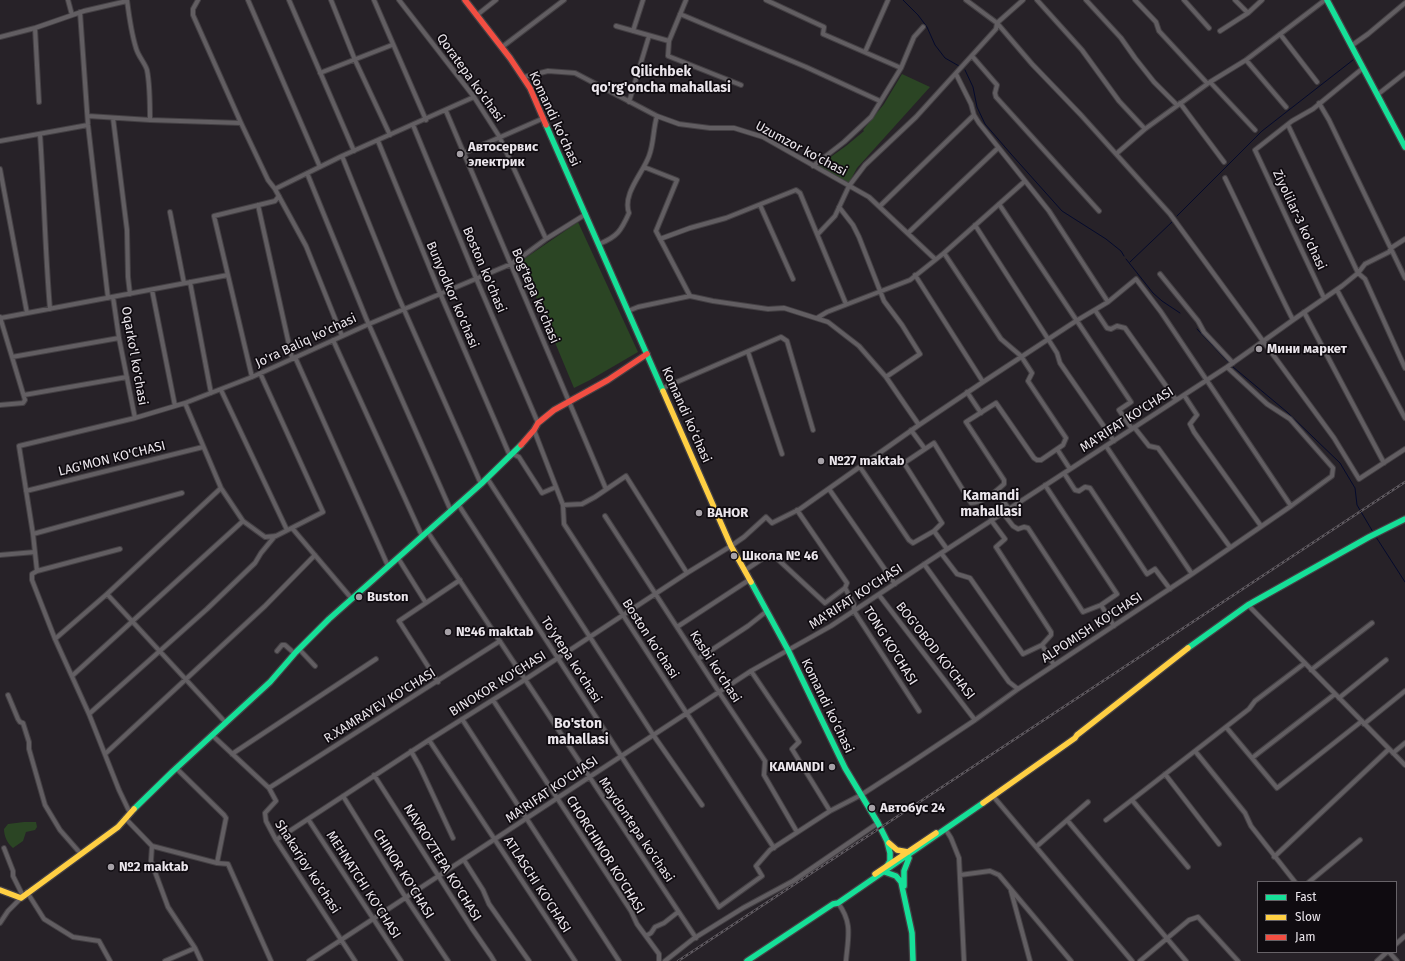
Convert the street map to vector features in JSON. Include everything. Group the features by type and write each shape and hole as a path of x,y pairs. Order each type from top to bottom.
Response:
{"main road":[{"name":"Komandi ko‘chasi","path":"465,0 502,47 524,77 530,88 663,388 731,546 788,650 838,755 887,841 890,853 890,861 887,866"},
{"path":"1326,0 1405,147"},
{"path":"0,890 4,893 24,895 118,827 125,818 176,768 270,682 294,653 388,566 512,455 534,430 538,423 554,410 608,380 647,354"},
{"path":"747,961 885,872 1073,735 1077,734 1248,605 1405,519"},
{"path":"836,903 836,900 887,866 909,854 946,830 1075,738 1077,734"},
{"name":"Komandi ko‘chasi","path":"887,841 895,850 909,854"},
{"path":"905,900 903,877 904,865 909,854"},
{"path":"885,872 896,876 900,882 912,933 913,961"}],"street":[{"path":"68,0 72,15"},
{"path":"0,37 35,28 80,12 127,0 136,49 146,69 150,120"},
{"path":"198,0 193,9 193,15 268,180 275,188 306,246 342,336"},
{"path":"248,0 320,167"},
{"path":"289,0 354,151"},
{"path":"331,0 355,60 390,135"},
{"path":"374,0 426,120"},
{"name":"Qoratepa ko'chasi","path":"399,0 474,97 499,136 546,239"},
{"path":"477,15 496,0"},
{"path":"502,47 564,0"},
{"path":"633,31 643,0"},
{"path":"686,0 669,41 668,56 741,85"},
{"path":"766,0 824,27 823,34 901,68"},
{"path":"865,52 888,0"},
{"path":"966,0 997,23 1032,64 1170,214 1334,438 1359,479 1405,449"},
{"path":"818,234 835,216 850,186 865,166 916,117 996,29 997,23 1023,0"},
{"path":"1037,0 1082,50 1119,101 1145,128"},
{"path":"1086,0 1121,38 1154,82 1179,104 1224,162"},
{"path":"1136,0 1156,22 1159,31 1256,130"},
{"path":"1184,0 1209,28"},
{"path":"1235,0 1248,13"},
{"path":"1220,32 1248,13 1262,0"},
{"path":"1116,154 1145,128 1209,82 1246,60 1326,0"},
{"path":"1351,46 1368,34 1405,3"},
{"name":"Oqarko'l ko'chasi","path":"80,12 88,125 111,297 135,418"},
{"path":"680,14 806,67 880,101"},
{"path":"616,26 669,41"},
{"path":"813,166 844,142 871,117 901,68 914,37 923,27"},
{"path":"35,28 39,102"},
{"path":"1280,34 1317,82"},
{"path":"629,102 649,36"},
{"path":"320,73 392,44"},
{"path":"972,56 997,85 995,93 996,97 1099,211"},
{"path":"1246,60 1286,107"},
{"path":"1363,68 1313,108 1288,125 1358,273 1365,279 1405,368"},
{"name":"Uzumzor ko'chasi","path":"524,77 548,71 575,73 657,116 679,124 710,128 734,128 763,137 869,196 935,259"},
{"path":"1377,95 1405,73"},
{"path":"956,74 972,104 974,115 979,123 1049,211 1108,302"},
{"path":"275,188 342,156 426,120 474,97"},
{"path":"1319,103 1329,120 1405,278"},
{"name":"Bog'tepa ko'chasi","path":"446,111 606,489"},
{"path":"880,206 974,115"},
{"path":"88,116 241,123"},
{"path":"599,244 612,239 623,227 629,213 627,207 632,187 649,156 657,116"},
{"path":"113,118 127,230 128,277 130,294"},
{"path":"464,153 499,136 544,118"},
{"path":"0,142 88,125"},
{"name":"Boston ko'chasi","path":"413,125 538,423"},
{"name":"Ziyolilar-3 ko'chasi","path":"1288,125 1255,150 1324,298"},
{"path":"40,134 45,256 50,309"},
{"name":"Bunyodkor ko'chasi","path":"378,141 440,293 512,455 519,457 542,493 556,487"},
{"path":"908,233 998,148"},
{"path":"342,156 404,309 481,484"},
{"path":"644,167 677,180 656,231 690,296"},
{"path":"0,169 27,312"},
{"path":"306,173 368,324 451,511"},
{"path":"1225,178 1265,260 1270,276 1293,320"},
{"path":"817,318 846,304 910,280 944,253 1025,181"},
{"path":"660,239 690,228 726,218 796,190 800,193 818,234 846,304"},
{"path":"252,377 214,216 274,201 279,196"},
{"path":"999,204 1131,402 1119,410 1149,446 1158,448 1230,547"},
{"path":"258,205 293,357 388,566"},
{"path":"760,205 793,280"},
{"path":"839,207 853,225 859,237 884,301 902,325 920,354 886,377"},
{"path":"170,212 184,283"},
{"name":"Jo'ra Baliq ko'chasi","path":"26,491 19,446 135,418 185,403 221,390 368,324 511,264 546,239 586,214"},
{"path":"975,226 1057,353 1060,363 1114,441"},
{"name":"MA'RIFAT KO'CHASI","path":"309,961 751,671 831,626 991,520 1227,368 1336,290 1358,273 1365,264 1389,252 1391,248 1405,239"},
{"path":"860,467 909,540 913,543 934,531 942,523 904,463 934,443 971,503 977,503 996,491 1004,484 1004,480 966,422 996,403 1037,460 1041,460 1063,445 1066,438 1028,381 1032,373 1021,356 1001,339 944,253"},
{"path":"1160,274 1198,321 1204,332 1233,363"},
{"path":"0,405 23,403 25,400 0,317 228,275"},
{"path":"915,275 983,382"},
{"path":"797,510 967,392 1021,356 1108,302 1136,279 1161,312 1291,506"},
{"path":"190,282 211,393"},
{"path":"152,290 175,406"},
{"path":"1336,290 1405,418"},
{"path":"628,311 638,307 690,296 768,309 784,308 828,322 859,346 886,377 919,425"},
{"path":"1095,310 1107,328 1111,330 1117,326 1125,328 1176,400"},
{"path":"1304,312 1384,463"},
{"path":"663,388 781,337 786,341 813,430"},
{"path":"12,357 119,338"},
{"path":"333,340 422,536"},
{"path":"748,352 782,454"},
{"name":"ALPOMISH KO'CHASI","path":"719,907 762,876 756,866 770,850 830,811 861,795 975,720 1018,689 1192,574 1332,476 1333,468 1290,419 1267,404 1227,368"},
{"path":"89,714 207,609 255,563 261,553 276,536 323,512 260,373"},
{"path":"24,395 127,377"},
{"path":"221,390 287,530"},
{"path":"967,392 981,413"},
{"path":"1184,395 1197,415 1190,424 1194,432 1261,526"},
{"path":"185,403 221,488 243,521 265,537 276,536"},
{"name":"Boston ko'chasi","path":"534,430 563,505 564,524 774,848"},
{"path":"911,430 925,449"},
{"name":"LAG'MON KO'CHASI","path":"26,491 203,446"},
{"path":"1106,446 1192,574"},
{"path":"1057,449 1070,469"},
{"path":"1064,473 1075,490 1086,487 1090,488 1147,574 1155,569 1170,589"},
{"path":"563,505 582,504 626,476 688,573"},
{"path":"487,478 654,736 702,805"},
{"path":"1003,513 1013,526 1018,529 1024,527 1028,528 1083,612 1101,605 1117,594 1045,485"},
{"path":"55,639 107,594 221,488"},
{"path":"829,489 895,584"},
{"path":"26,491 33,534 36,571"},
{"path":"996,491 1009,509"},
{"path":"33,534 182,493"},
{"name":"To'ytepa ko'chasi","path":"458,504 719,907"},
{"name":"BINOKOR KO'CHASI","path":"276,840 411,751 559,658 731,546 744,537 766,517 772,523 797,510"},
{"name":"TONG KO'CHASI","path":"797,510 847,583 845,588 854,604 854,610 919,711"},
{"name":"Kasbi ko'chasi","path":"606,516 676,627 765,760 764,776 797,832"},
{"path":"941,553 958,574 970,578 1023,654 1042,645 1051,635 1051,632 996,546 1005,539 991,520"},
{"path":"72,676 243,521"},
{"path":"292,528 352,599"},
{"name":"Maydontepa ko'chasi","path":"428,531 696,938"},
{"path":"934,531 947,549"},
{"path":"120,549 36,571 32,574 32,580 55,639 89,714 119,790 130,813"},
{"path":"0,554 35,552"},
{"path":"744,571 770,553 825,603 845,588"},
{"path":"105,754 265,606 315,554"},
{"path":"398,558 426,602"},
{"path":"924,564 1009,682 1018,689"},
{"path":"438,682 399,621 460,580"},
{"path":"676,627 749,580"},
{"path":"107,594 226,723"},
{"name":"BOG'OBOD KO'CHASI","path":"879,595 975,720"},
{"path":"1101,605 1114,626"},
{"path":"1248,605 1405,765"},
{"path":"698,659 748,626 767,611"},
{"path":"1311,670 1372,623"},
{"name":"R.XAMRAYEV KO'CHASI","path":"270,788 500,641"},
{"path":"276,651 282,645 285,645 294,653"},
{"path":"1042,645 1054,665"},
{"path":"299,649 315,666"},
{"path":"232,754 376,659"},
{"path":"1339,698 1386,660"},
{"path":"1106,820 1249,709 1255,701 1305,663"},
{"path":"751,671 799,742 792,749 830,811"},
{"path":"1226,727 1277,788 1405,691"},
{"path":"1252,758 1336,694"},
{"path":"8,695 18,719 23,723 45,805 60,830 81,854"},
{"name":"CHORCHINOR KO'CHASI","path":"493,700 637,924 659,954 660,961"},
{"path":"462,720 619,961"},
{"path":"212,735 270,788"},
{"name":"ATLASCHI KO'CHASI","path":"429,740 575,961"},
{"path":"1393,753 1405,743"},
{"path":"1274,857 1389,749"},
{"path":"411,751 453,838"},
{"path":"1195,751 1245,813 1248,820 1274,857 1294,881"},
{"path":"176,768 226,818 217,863"},
{"path":"1165,774 1219,844"},
{"name":"NAVRO'ZTEPA KO'CHASI","path":"374,775 494,961"},
{"name":"Shakarjoy ko'chasi","path":"270,788 276,801 265,813 266,821 276,840 355,961"},
{"name":"CHINOR KO'CHASI","path":"343,796 406,898 448,961"},
{"path":"993,796 1132,961"},
{"path":"1132,800 1188,867"},
{"path":"1036,847 1088,802"},
{"path":"125,818 152,846 217,863 228,864 270,961"},
{"name":"MEHNATCHI KO'CHASI","path":"308,819 401,961"},
{"path":"1067,820 1186,961"},
{"path":"665,961 696,938 743,908 793,881 878,823"},
{"path":"946,830 959,858 964,961"},
{"path":"1310,881 1360,840"},
{"path":"152,846 151,861 168,907 195,948 201,961"},
{"path":"4,848 13,871 13,876 24,895 44,919 73,937 99,941 110,961"},
{"path":"464,860 483,890 489,904 529,961"},
{"path":"960,875 990,871 999,875 1071,961"},
{"path":"1011,888 1030,961"},
{"path":"0,922 8,911 24,895"},
{"path":"836,903 847,918 848,927 846,961"},
{"path":"646,936 651,933 655,927 664,923 678,912"},
{"path":"1140,961 1189,920 1198,917 1238,961"},
{"path":"1397,943 1405,936"},
{"path":"165,961 195,948"},
{"path":"1377,961 1387,953"},
{"path":"1389,953 1397,961"}],"green space":[{"path":"902,74 930,87 857,168 849,183 818,166 864,131 863,130 884,104"},
{"path":"578,222 638,352 574,388 521,261"},
{"path":"36,822 37,827 35,830 26,832 23,841 13,848 6,839 4,829 8,824"}],"waterway":[{"path":"903,0 918,15 927,27 935,45 945,58 959,66"},
{"path":"1177,216 1262,131 1353,60"},
{"path":"965,70 973,87 977,107 985,124 1062,211 1106,239 1121,251 1124,256"},
{"path":"1130,262 1172,222"},
{"path":"1126,259 1153,293 1180,313"},
{"path":"1197,329 1229,363"},
{"path":"1233,367 1287,412 1340,463 1355,488 1357,505 1373,532"},
{"path":"1376,537 1405,582"}],"railway":[{"path":"678,961 1405,482"}],"traffic: fast":[{"path":"1327,0 1405,147"},
{"path":"546,125 663,391"},
{"path":"134,809 270,682 296,652 329,619 481,484 521,445"},
{"path":"1188,648 1248,605 1369,537 1405,519"},
{"path":"751,582 788,650 845,768 887,841 890,853 890,861 887,866"},
{"path":"747,961 833,904 838,903 983,803"},
{"path":"904,886 904,871 909,858"},
{"path":"885,872 896,876 901,882 912,933 913,961"}],"traffic: slow":[{"path":"663,391 731,546 751,582"},
{"path":"983,803 1075,738 1188,648"},
{"path":"0,890 21,898 118,827 134,809"},
{"path":"875,874 936,833"},
{"path":"889,843 897,850 908,852"}],"traffic: jam":[{"path":"465,0 510,58 530,88 546,125"},
{"path":"521,445 538,423 554,410 608,380 647,354"}],"place":[{"name":"Автосервис электрик","path":"460,154"},
{"name":"Мини маркет","path":"1259,349"},
{"name":"№27 maktab","path":"821,461"},
{"name":"BAHOR","path":"699,513"},
{"name":"Школа № 46","path":"734,556"},
{"name":"Buston","path":"359,597"},
{"name":"№46 maktab","path":"448,632"},
{"name":"KAMANDI","path":"832,767"},
{"name":"Автобус 24","path":"872,808"},
{"name":"№2 maktab","path":"111,867"}],"district":[{"name":"Qilichbek qo'rg'oncha mahallasi","path":"661,80"},
{"name":"Kamandi mahallasi","path":"991,504"},
{"name":"Bo'ston mahallasi","path":"578,732"}]}
